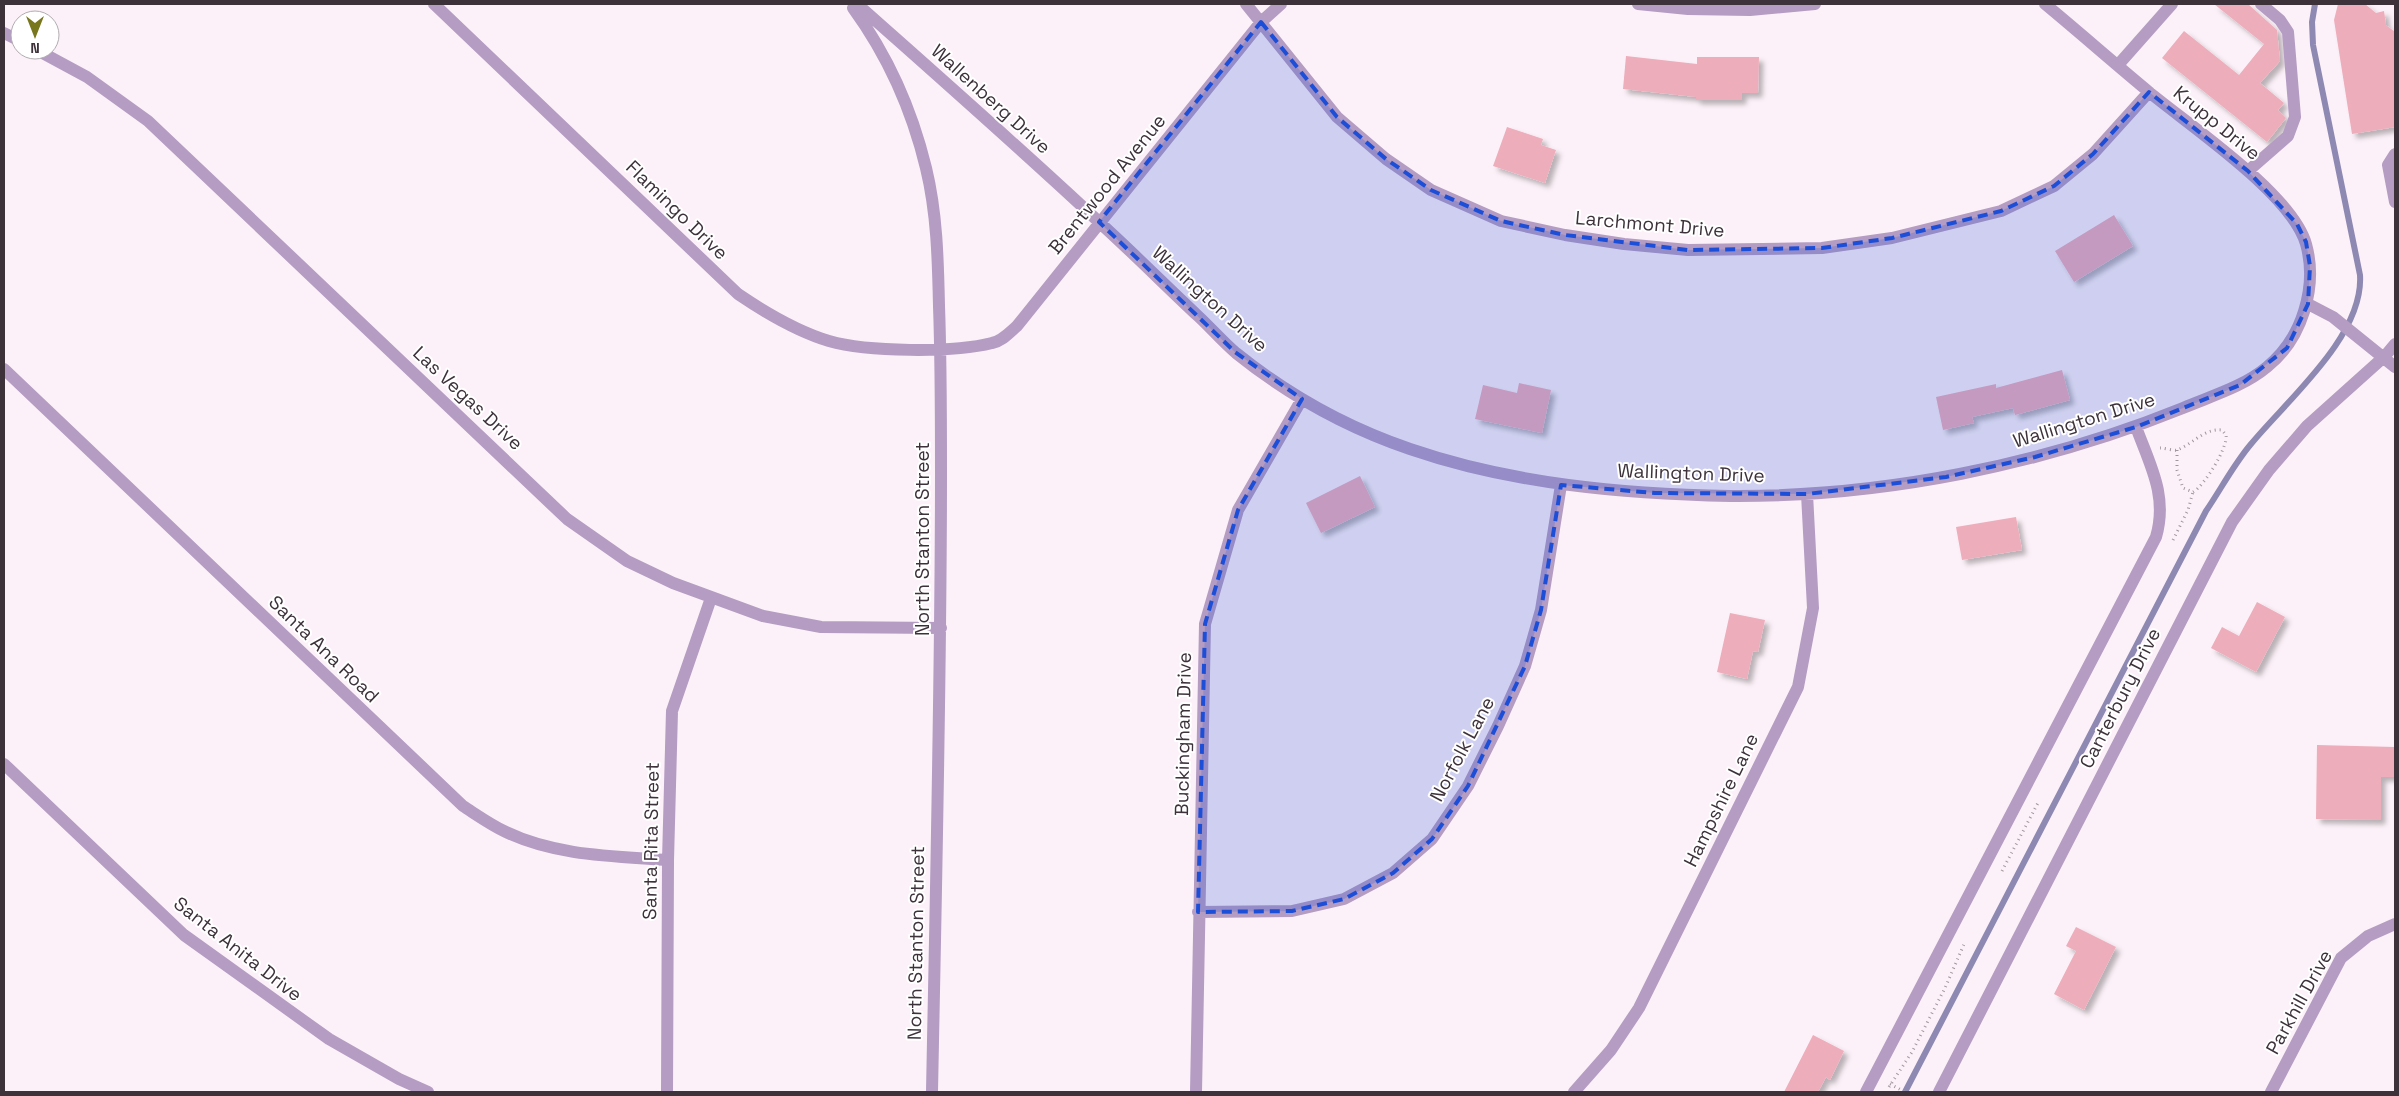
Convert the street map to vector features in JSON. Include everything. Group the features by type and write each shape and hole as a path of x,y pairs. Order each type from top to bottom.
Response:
{"street":[{"name":"Flamingo Drive","path":"434,4 745,299 768,314 830,341 883,349 940,349"},
{"name":"North Stanton Street","path":"850,4 875,38 898,83 913,122 927,170 936,226 940,349 941,628 932,1092"},
{"name":"Wallenberg Drive","path":"857,4 1100,222"},
{"name":"Larchmont Drive","path":"1246,4 1337,117 1386,159 1431,190 1501,221 1565,235 1624,244 1688,250 1822,248 1892,238 2002,211 2054,186 2093,154 2149,92"},
{"name":"Brentwood Avenue","path":"940,349 994,343 1006,336 1017,326 1261,22 1281,4"},
{"path":"1638,4 1688,9 1750,10 1815,4"},
{"name":"Krupp Drive","path":"2045,4 2149,92 2248,171 2282,203 2297,224 2306,242 2310,266 2308,304"},
{"path":"2118,65 2172,4"},
{"path":"2248,171 2288,136 2295,117 2288,32 2280,20 2261,4"},
{"name":"Las Vegas Drive","path":"56,60 87,77 148,121 567,519 627,561 672,583 763,616 821,627 941,628"},
{"path":"2395,154 2388,165 2395,202"},
{"name":"Wallington Drive","path":"1100,222 1236,352 1302,399 1351,424 1409,449 1485,470 1561,485 1655,493 1735,496 1807,494 1946,477 2035,457 2136,427 2240,385 2267,367 2287,348 2308,304"},
{"path":"2308,304 2334,317 2364,342 2385,356 2395,367"},
{"name":"Canterbury Drive","path":"1939,1092 2232,522 2269,470 2307,426 2385,356 2395,344"},
{"name":"Santa Ana Road","path":"4,369 463,806 505,832 553,849 598,856 668,860"},
{"name":"Buckingham Drive","path":"1196,1092 1205,624 1238,510 1302,399"},
{"path":"1866,1092 2156,537 2160,523 2161,499 2136,427"},
{"name":"Norfolk Lane","path":"1198,912 1292,911 1344,899 1393,873 1432,839 1468,786 1525,666 1541,610 1561,485"},
{"name":"Hampshire Lane","path":"1574,1092 1611,1050 1639,1008 1798,687 1813,608 1807,494"},
{"name":"Santa Rita Street","path":"667,1092 668,860 672,711 711,598"},
{"name":"Santa Anita Drive","path":"4,764 184,935 329,1039 399,1079 428,1092"},
{"name":"Parkhill Drive","path":"2271,1092 2341,958 2368,936 2395,924"}],"path":[{"path":"2160,448 2177,450 2208,431 2222,430 2226,435 2225,445 2203,484 2193,492 2183,488 2177,470 2177,450"},
{"path":"1890,1084 1905,1092"}],"highlighted area":[{"path":"1261,22 1337,117 1386,159 1431,190 1501,221 1565,235 1688,250 1822,248 1892,238 2001,211 2054,186 2093,154 2149,92 2248,171 2297,224 2306,242 2310,266 2308,304 2287,348 2240,385 2136,427 2035,457 1946,477 1807,494 1655,493 1561,485 1541,610 1525,666 1468,786 1432,839 1393,873 1344,899 1292,911 1198,912 1205,624 1238,510 1302,399 1235,352 1099,222"}],"building":[{"path":"2214,4 2248,4 2277,30 2280,61 2260,83 2284,103 2278,110 2286,118 2267,142 2162,58 2184,31 2239,75 2264,44"},
{"path":"2338,4 2365,4 2376,13 2384,11 2386,25 2395,32 2395,127 2352,134 2334,20"},
{"path":"1626,56 1697,64 1697,57 1759,57 1758,93 1742,93 1742,100 1696,100 1696,97 1623,89"},
{"path":"1507,127 1543,139 1541,145 1556,150 1545,183 1493,166"},
{"path":"2114,215 2133,246 2074,282 2055,251"},
{"path":"2062,370 2070,400 2015,415 2013,408 1972,417 1974,423 1943,430 1936,397 1996,384 1996,388"},
{"path":"1519,383 1551,390 1542,433 1475,419 1483,385 1517,393"},
{"path":"1360,476 1375,507 1321,533 1306,503"},
{"path":"2016,517 2022,550 1962,560 1956,527"},
{"path":"2257,602 2285,617 2256,672 2211,648 2222,627 2239,636"},
{"path":"1730,613 1765,620 1758,652 1753,651 1747,679 1717,672"},
{"path":"2317,745 2395,747 2395,777 2381,777 2381,820 2316,819"},
{"path":"2076,927 2116,947 2084,1010 2054,994 2076,951 2066,946"},
{"path":"1813,1035 1844,1051 1830,1080 1826,1077 1818,1092 1784,1092"}],"waterway":[{"path":"1905,1092 2206,511 2245,452 2320,366 2337,344 2350,321 2358,298 2360,275 2313,45 2312,22 2315,4"}]}
